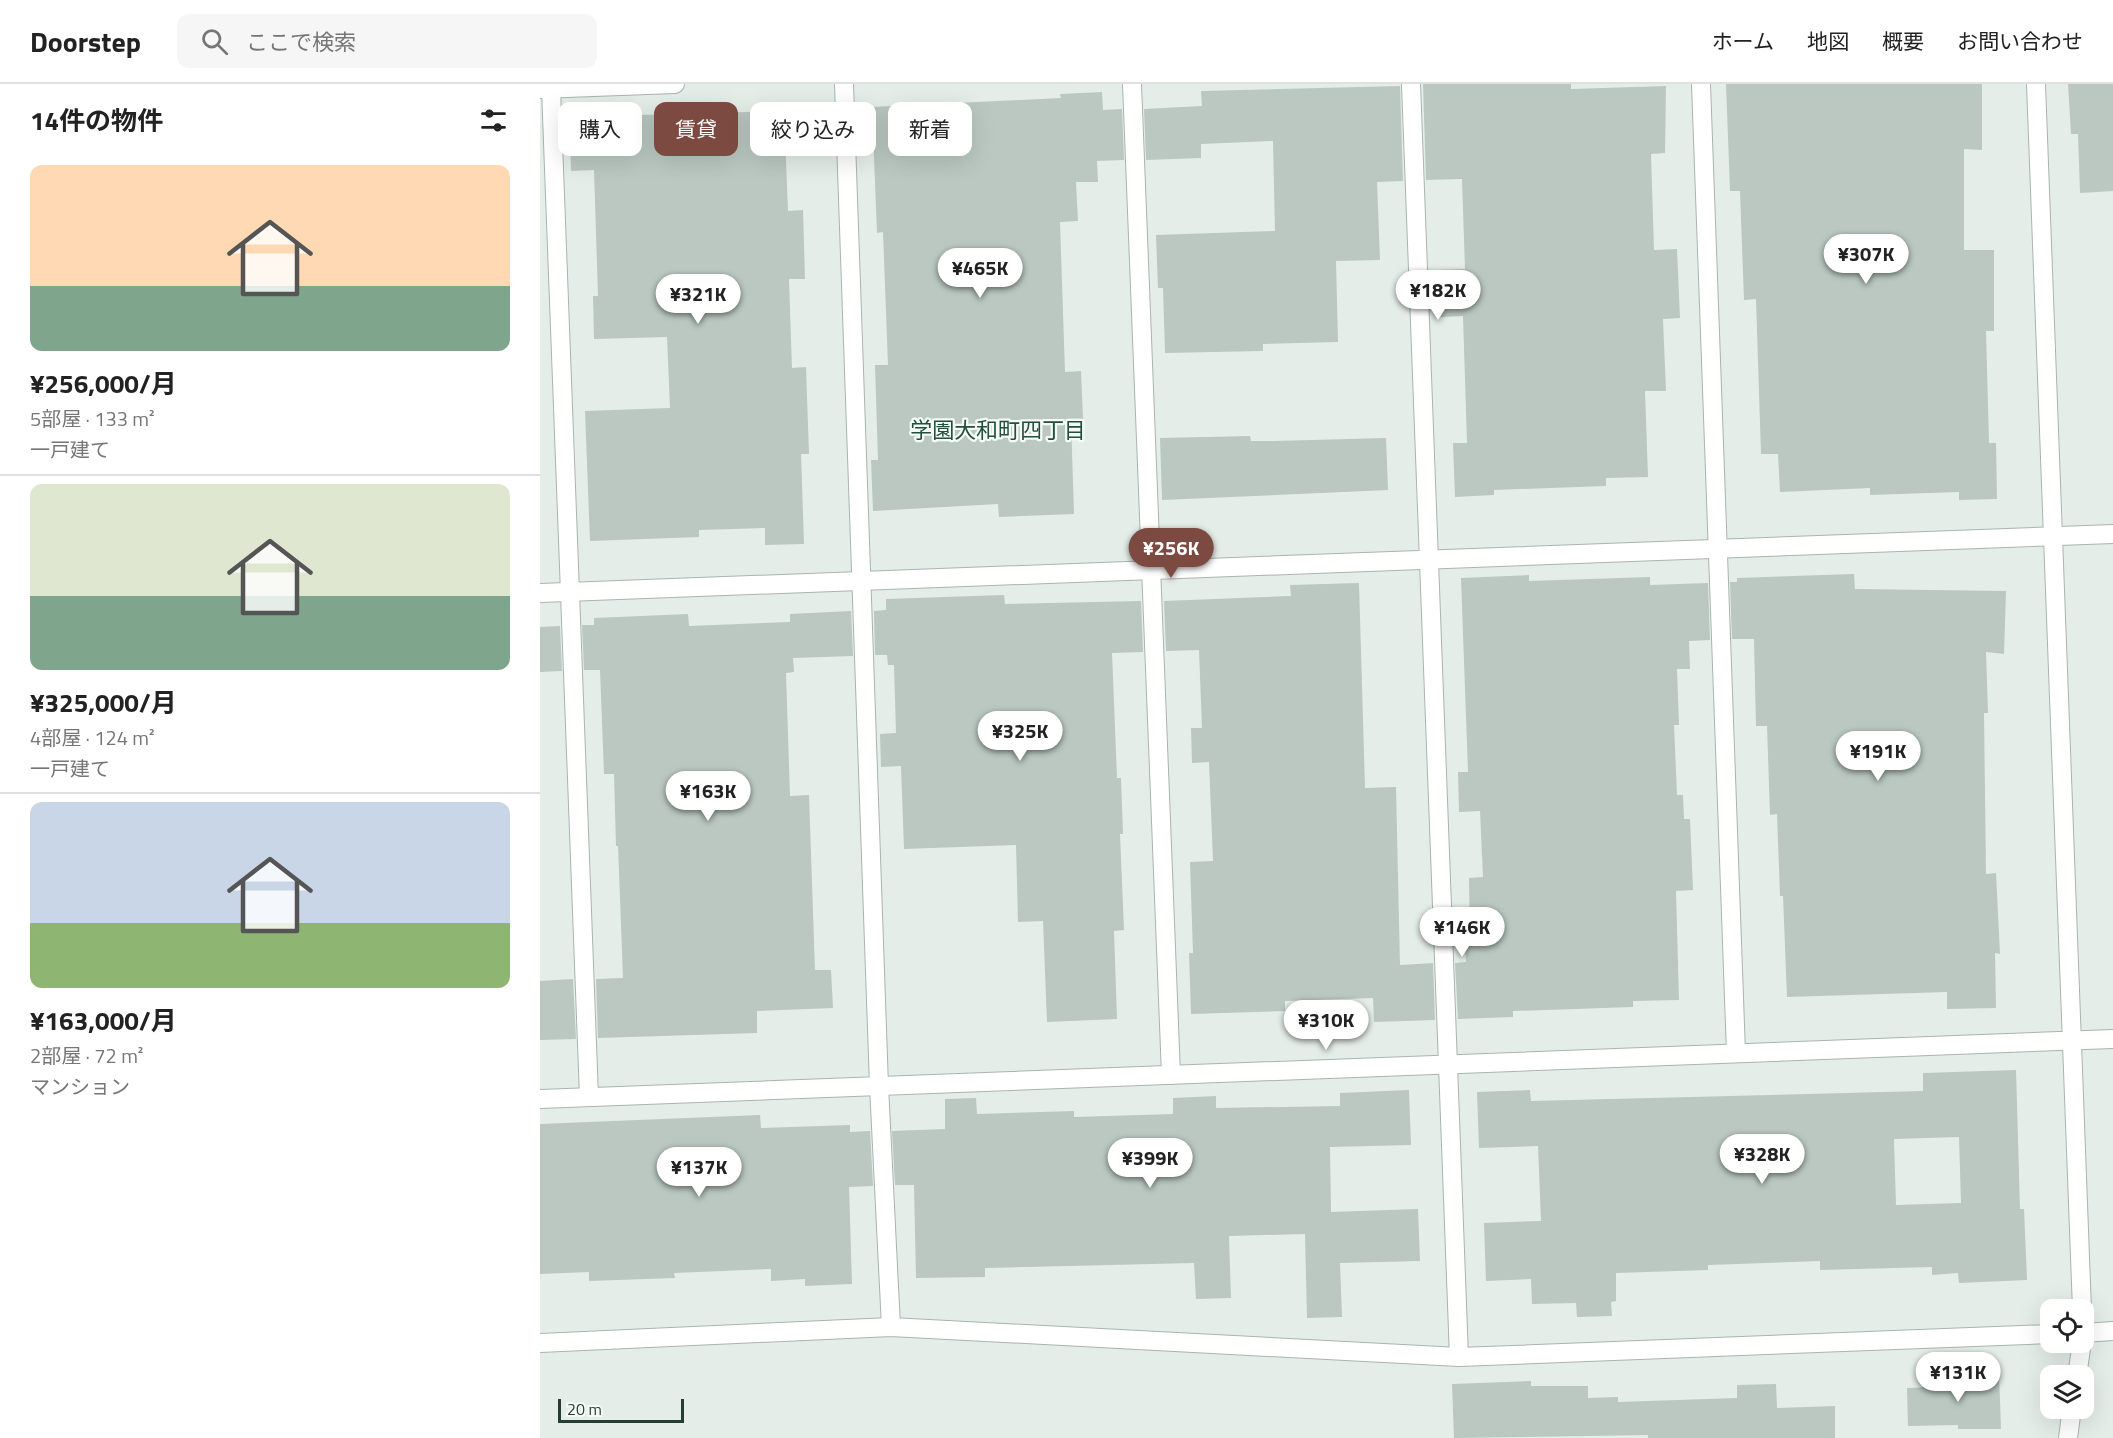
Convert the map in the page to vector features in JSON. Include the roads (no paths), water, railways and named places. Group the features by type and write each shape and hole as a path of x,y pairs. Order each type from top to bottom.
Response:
{"street":[{"path":"589,1097 571,592 546,89 675,84"},
{"path":"844,84 879,1086 891,1327"},
{"path":"1132,84 1171,1075"},
{"path":"1410,84 1459,1357"},
{"path":"1701,84 1736,1053"},
{"path":"2036,84 2082,1299"},
{"path":"540,593 2113,534"},
{"path":"540,1099 2113,1039"},
{"path":"540,1342 891,1327 1459,1357 2040,1334"},
{"path":"2094,1332 2113,1331"},
{"path":"2068,1438 2071,1419"}],"district":[{"name":"学園大和町四丁目","path":"998,430"}]}
